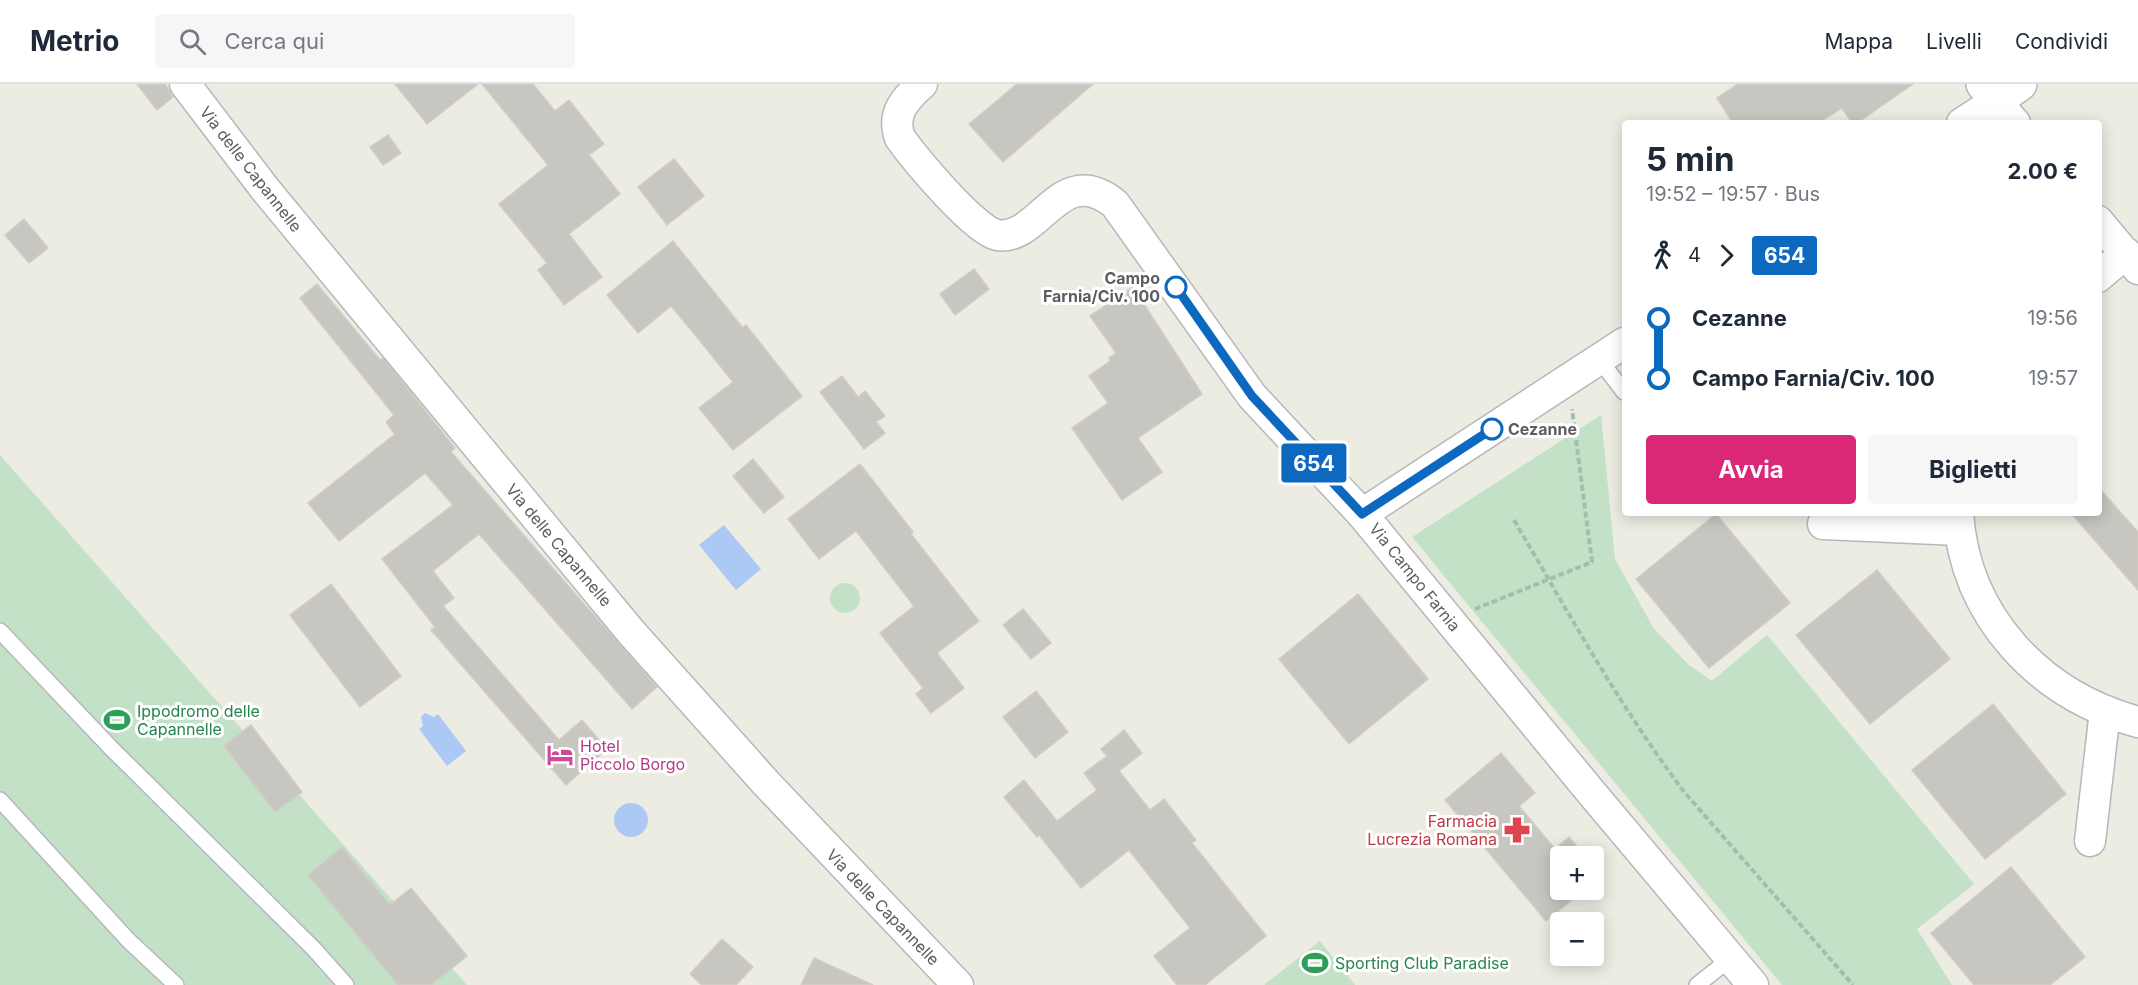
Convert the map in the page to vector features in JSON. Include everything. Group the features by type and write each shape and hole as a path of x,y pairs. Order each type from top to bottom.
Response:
{"street":[{"name":"Via delle Capannelle","path":"185,84 266,189 631,632 778,797 958,985"},
{"name":"Via Campo Farnia","path":"922,84 904,101 898,113 896,126 900,138 970,217 986,231 997,235 1008,235 1022,229 1068,194 1077,190 1107,197 1125,216 1252,396 1362,514 1753,985"},
{"path":"1967,120 2003,98"},
{"path":"2102,226 2132,261 2102,274"},
{"path":"1362,514 1622,344"},
{"path":"1823,524 1958,521 1971,579 1983,606 2000,632 2044,675 2083,700 2105,711 2138,722"},
{"path":"2090,841 2105,711"}],"lane":[{"path":"1599,359 1622,389"},
{"path":"0,631 111,748 314,950 346,985"},
{"path":"0,800 140,952 176,985"},
{"path":"1697,985 1731,958"}],"path":[{"path":"1449,620 1592,562 1577,431 1566,381"},
{"path":"1514,520 1620,698 1663,763 1685,793 1853,985"}],"green space":[{"path":"1601,415 1615,559 1654,629 1689,665 1712,681 1767,635 1974,884 1917,929 1952,985 1782,985 1412,537"},
{"name":"Ippodromo delle Capannelle","path":"0,455 467,985 0,985"},
{"path":"845,583 856,587 860,598 856,609 845,613 834,609 830,598 834,587"},
{"name":"Sporting Club Paradise","path":"1320,941 1355,985 1264,985"}],"water":[{"path":"724,525 761,569 736,590 699,545"},
{"path":"425,713 434,717 438,714 466,751 447,766 419,729 423,726 421,717"},
{"path":"631,803 643,808 648,820 643,832 631,837 619,832 614,820 619,808"}],"building":[{"path":"137,84 165,84 173,97 157,110"},
{"path":"395,84 478,84 427,124"},
{"path":"482,84 533,84 555,111 569,100 604,144 589,155 620,194 569,234 602,277 564,305 538,270 547,263 499,204 548,165"},
{"path":"1017,84 1093,84 1003,162 969,124"},
{"path":"1738,84 1913,84 1861,120 1850,120 1842,108 1823,120 1731,120 1717,98"},
{"path":"388,135 401,153 383,165 370,147"},
{"path":"674,159 704,196 667,225 638,187"},
{"path":"24,219 48,248 29,263 5,235"},
{"path":"673,241 743,328 746,325 802,396 733,450 699,408 733,382 696,336 671,306 638,333 607,295"},
{"path":"974,269 989,289 955,315 940,294"},
{"path":"317,284 380,360 383,358 455,448 451,452 657,687 632,709 479,534 433,571 454,598 443,606 559,740 582,720 607,749 566,785 431,630 435,627 382,559 453,505 425,473 339,541 308,503 395,434 386,422 394,415 300,298"},
{"path":"1133,287 1202,394 1138,438 1162,472 1122,500 1072,428 1108,403 1089,376 1110,361 1109,358 1116,353 1090,316"},
{"path":"842,376 858,397 865,391 885,416 876,422 885,433 864,449 820,392"},
{"path":"753,459 784,497 764,513 733,476"},
{"path":"860,464 979,621 937,653 964,688 931,713 916,694 923,688 880,633 914,606 856,531 819,559 788,519"},
{"path":"2102,492 2138,532 2138,590 2074,516 2102,516"},
{"path":"1714,516 1718,516 1790,603 1709,668 1636,579"},
{"path":"1877,570 1950,659 1870,724 1796,635"},
{"path":"331,584 401,676 360,707 290,615"},
{"path":"1358,594 1428,679 1349,744 1279,659"},
{"path":"1023,609 1051,643 1031,659 1003,625"},
{"path":"1036,691 1068,732 1035,758 1003,717"},
{"path":"1993,704 2066,794 1985,859 1912,770"},
{"path":"251,725 302,792 275,812 224,746"},
{"path":"1124,730 1142,753 1119,771 1150,810 1164,799 1196,840 1192,843 1266,936 1205,985 1177,985 1154,956 1190,928 1129,850 1081,888 1039,835 1037,837 1004,797 1024,780 1057,821 1097,790 1084,773 1107,756 1101,749"},
{"path":"1501,753 1535,793 1519,806 1552,846 1550,846 1550,900 1572,900 1557,912 1550,912 1550,918 1546,921 1445,800"},
{"path":"1569,837 1577,846 1558,846"},
{"path":"342,847 390,905 411,888 467,956 431,985 398,985 308,875"},
{"path":"2011,867 2085,957 2050,985 1974,985 1931,933"},
{"path":"722,939 753,967 736,985 702,985 690,974"},
{"path":"814,958 873,985 801,985"}],"bus line":[{"name":"654","path":"1176,287 1239,380 1269,417 1362,514 1492,429"}],"place":[{"name":"Campo Farnia/Civ. 100","path":"1176,287"},
{"name":"Cezanne","path":"1492,429"},
{"name":"Ippodromo delle Capannelle","path":"117,720"},
{"name":"Hotel Piccolo Borgo","path":"560,755"},
{"name":"Farmacia Lucrezia Romana","path":"1517,830"},
{"name":"Sporting Club Paradise","path":"1315,963"}]}
